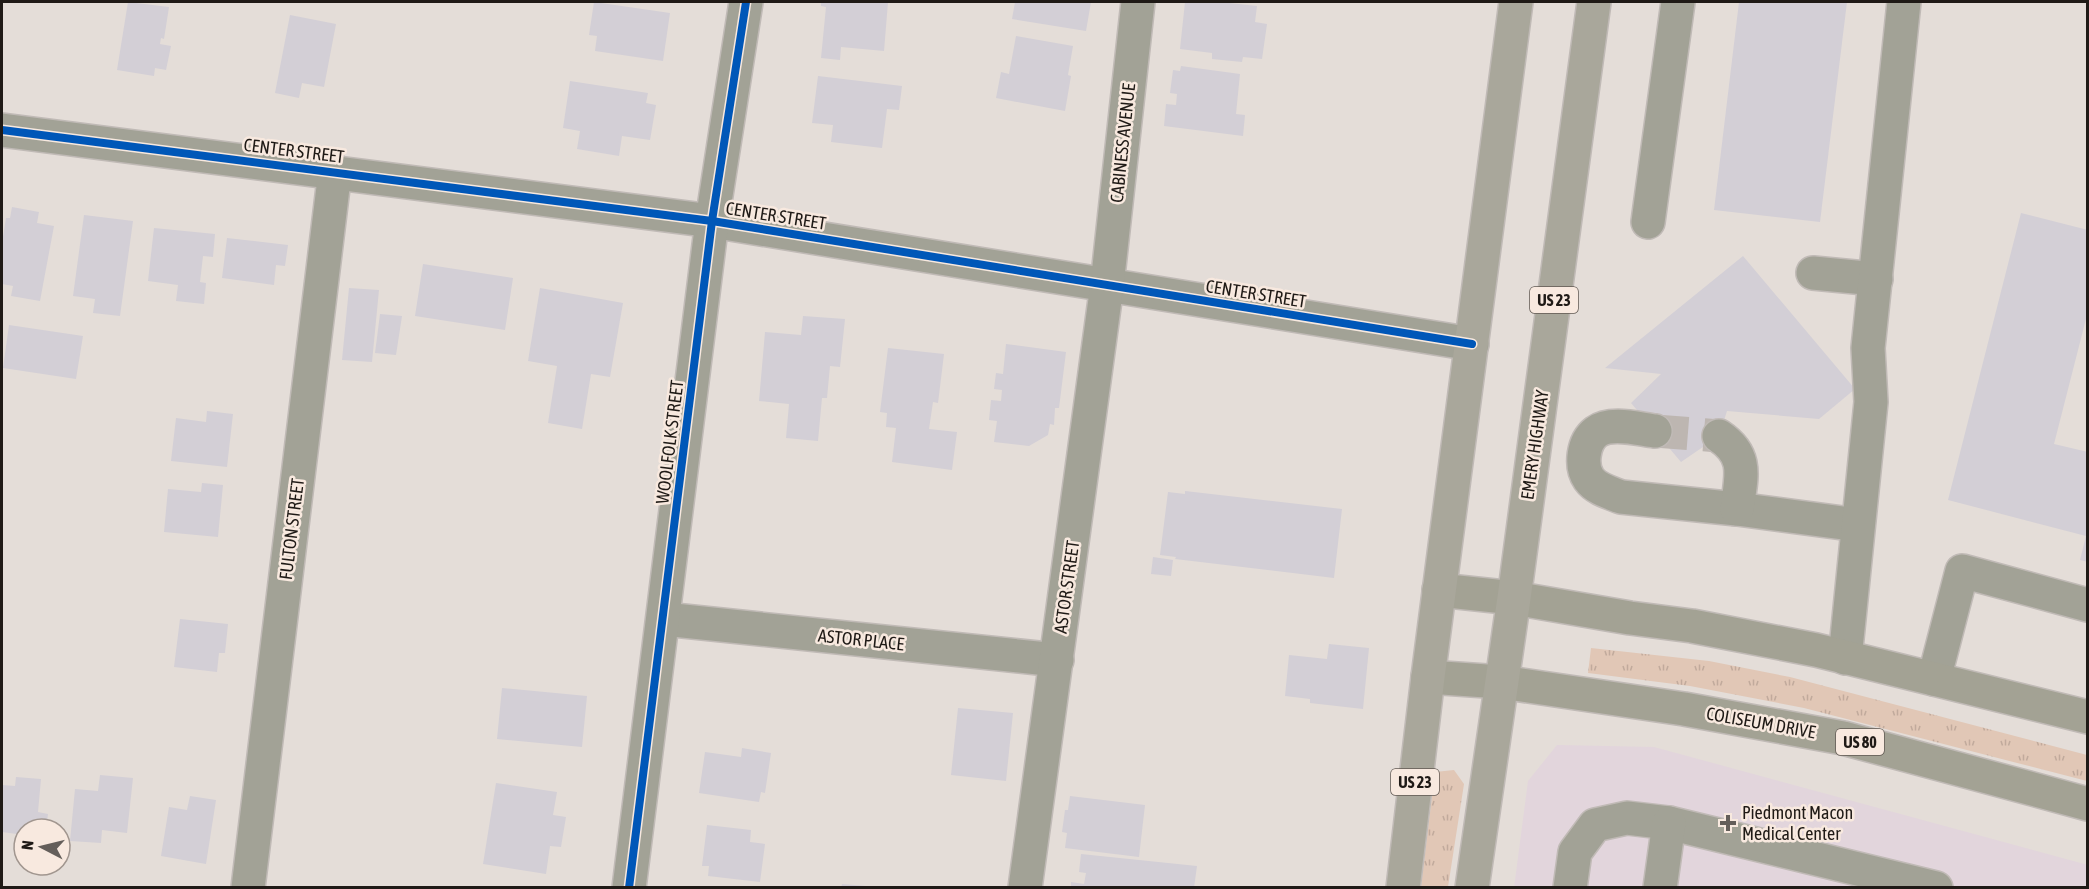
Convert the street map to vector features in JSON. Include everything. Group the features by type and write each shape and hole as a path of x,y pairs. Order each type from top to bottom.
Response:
{"highway":[{"name":"US 23","path":"1403,888 1439,590 1516,2"},
{"name":"EMERY HIGHWAY","path":"1472,888 1514,598 1594,2"}],"main road":[{"path":"1439,590 1514,598 1692,626 1845,658 2088,717"},
{"name":"COLISEUM DRIVE","path":"1428,677 1501,682 1684,709 1843,738 2088,804"}],"street":[{"name":"WOOLFOLK STREET","path":"629,888 712,221 746,2"},
{"name":"CABINESS AVENUE","path":"1107,285 1138,2"},
{"path":"1648,222 1678,2"},
{"path":"1845,658 1871,402 1868,348 1904,2"},
{"name":"CENTER STREET","path":"2,130 712,221 1472,344"},
{"name":"FULTON STREET","path":"248,888 335,171"},
{"path":"1813,273 1876,279"},
{"name":"ASTOR STREET","path":"1025,888 1058,660 1107,285"},
{"path":"1655,431 1616,426 1596,432 1585,446 1584,466 1589,480 1605,491 1621,496 1737,508 1858,525"},
{"path":"1719,436 1731,444 1739,457 1742,476 1737,508"},
{"path":"1934,679 1962,571 2088,606"},
{"name":"ASTOR PLACE","path":"664,619 1058,660"},
{"path":"1570,888 1575,852 1595,825 1627,818 1669,823 1936,888"},
{"path":"1660,888 1669,823"}],"shaded area":[{"name":"Piedmont Macon Medical Center","path":"1557,745 1654,747 2088,865 2087,888 1514,888 1528,781"}],"green space":[{"path":"1591,648 1709,661 1790,677 2087,755 2087,781 1804,708 1690,686 1588,673"},
{"path":"1454,770 1464,784 1448,887 1421,887 1435,772"}],"building":[{"path":"128,2 169,7 164,39 161,38 160,44 171,46 166,70 155,68 154,76 117,70"},
{"path":"594,2 670,13 663,61 595,51 597,36 589,35"},
{"path":"821,2 888,2 884,51 841,47 840,60 821,58 826,7 821,6"},
{"path":"1015,2 1091,2 1086,31 1012,19"},
{"path":"1185,2 1220,2 1257,6 1255,22 1267,24 1262,59 1243,57 1242,62 1212,59 1212,53 1180,49"},
{"path":"1739,2 1847,2 1820,222 1714,210"},
{"path":"290,15 336,24 324,87 302,83 299,98 275,93"},
{"path":"1016,36 1073,46 1065,111 996,98 1001,72 1009,74"},
{"path":"1181,66 1240,74 1236,114 1245,115 1243,136 1164,126 1166,104 1176,105 1177,94 1170,93 1173,70 1180,71"},
{"path":"818,76 902,86 899,110 887,109 882,148 831,142 833,125 812,123"},
{"path":"570,81 648,93 646,103 656,105 650,140 622,136 619,156 577,149 580,131 563,128"},
{"path":"12,207 39,212 37,223 54,226 40,301 11,296 13,286 2,284 2,243 6,218 10,218"},
{"path":"2021,213 2088,230 2088,311 2054,444 2088,452 2088,562 2080,560 2086,536 1948,500"},
{"path":"84,215 133,221 120,316 93,313 95,299 73,296"},
{"path":"154,228 215,234 213,257 203,256 200,282 206,283 204,304 176,301 178,285 148,281"},
{"path":"227,238 288,245 285,266 276,265 274,285 222,278"},
{"path":"1743,256 1855,389 1819,419 1727,411 1719,436 1681,462 1631,403 1661,374 1605,368"},
{"path":"423,264 513,278 505,330 415,316"},
{"path":"349,288 379,290 372,362 342,360"},
{"path":"540,288 623,303 610,377 591,374 582,429 548,423 557,366 528,361"},
{"path":"380,314 402,316 396,355 375,353"},
{"path":"803,316 845,319 840,367 830,366 827,398 822,398 818,441 786,438 789,404 759,401 765,332 801,335"},
{"path":"9,325 83,336 76,379 3,368"},
{"path":"1006,344 1066,352 1059,408 1055,408 1054,425 1050,424 1048,435 1029,446 994,442 997,421 989,420 991,400 1001,401 1002,390 994,389 996,373 1003,374"},
{"path":"888,348 944,354 938,403 933,402 929,429 957,432 952,470 892,462 896,428 886,427 887,413 880,412"},
{"path":"207,411 233,414 227,467 171,461 176,418 206,422"},
{"path":"202,483 223,485 218,537 164,532 168,489 201,492"},
{"path":"1185,491 1342,509 1334,578 1175,559 1176,557 1160,555 1168,492 1185,494"},
{"path":"1153,557 1173,560 1171,576 1151,574"},
{"path":"180,619 228,624 225,653 219,653 217,672 174,667"},
{"path":"1329,644 1369,648 1363,709 1310,703 1310,699 1285,696 1289,655 1327,659"},
{"path":"502,688 587,696 582,747 497,739"},
{"path":"958,708 1013,713 1006,781 951,775"},
{"path":"742,748 771,753 765,793 761,792 759,802 699,793 705,752 741,757"},
{"path":"100,775 133,778 127,833 102,830 101,843 72,841 75,789 98,791"},
{"path":"16,777 41,779 38,812 48,814 48,817 12,817 12,833 2,832 2,785 15,786"},
{"path":"496,783 557,792 553,815 566,817 561,847 550,846 546,874 483,864"},
{"path":"190,796 216,800 206,864 161,856 169,807 187,810"},
{"path":"1070,796 1145,805 1139,857 1065,848 1067,833 1062,832 1065,810 1068,810"},
{"path":"707,825 751,830 750,842 765,844 760,882 708,876 709,866 702,866"},
{"path":"1081,854 1197,866 1194,888 1071,888 1071,882 1084,884 1086,873 1079,872"},
{"path":"842,884 866,886 866,888 841,888"}],"tunnel":[{"path":"1655,431 1719,436"}],"cycle path":[{"path":"629,888 712,221 746,2"},
{"path":"2,130 712,221 1472,344"}],"place":[{"name":"Piedmont Macon Medical Center","path":"1728,823"}]}
